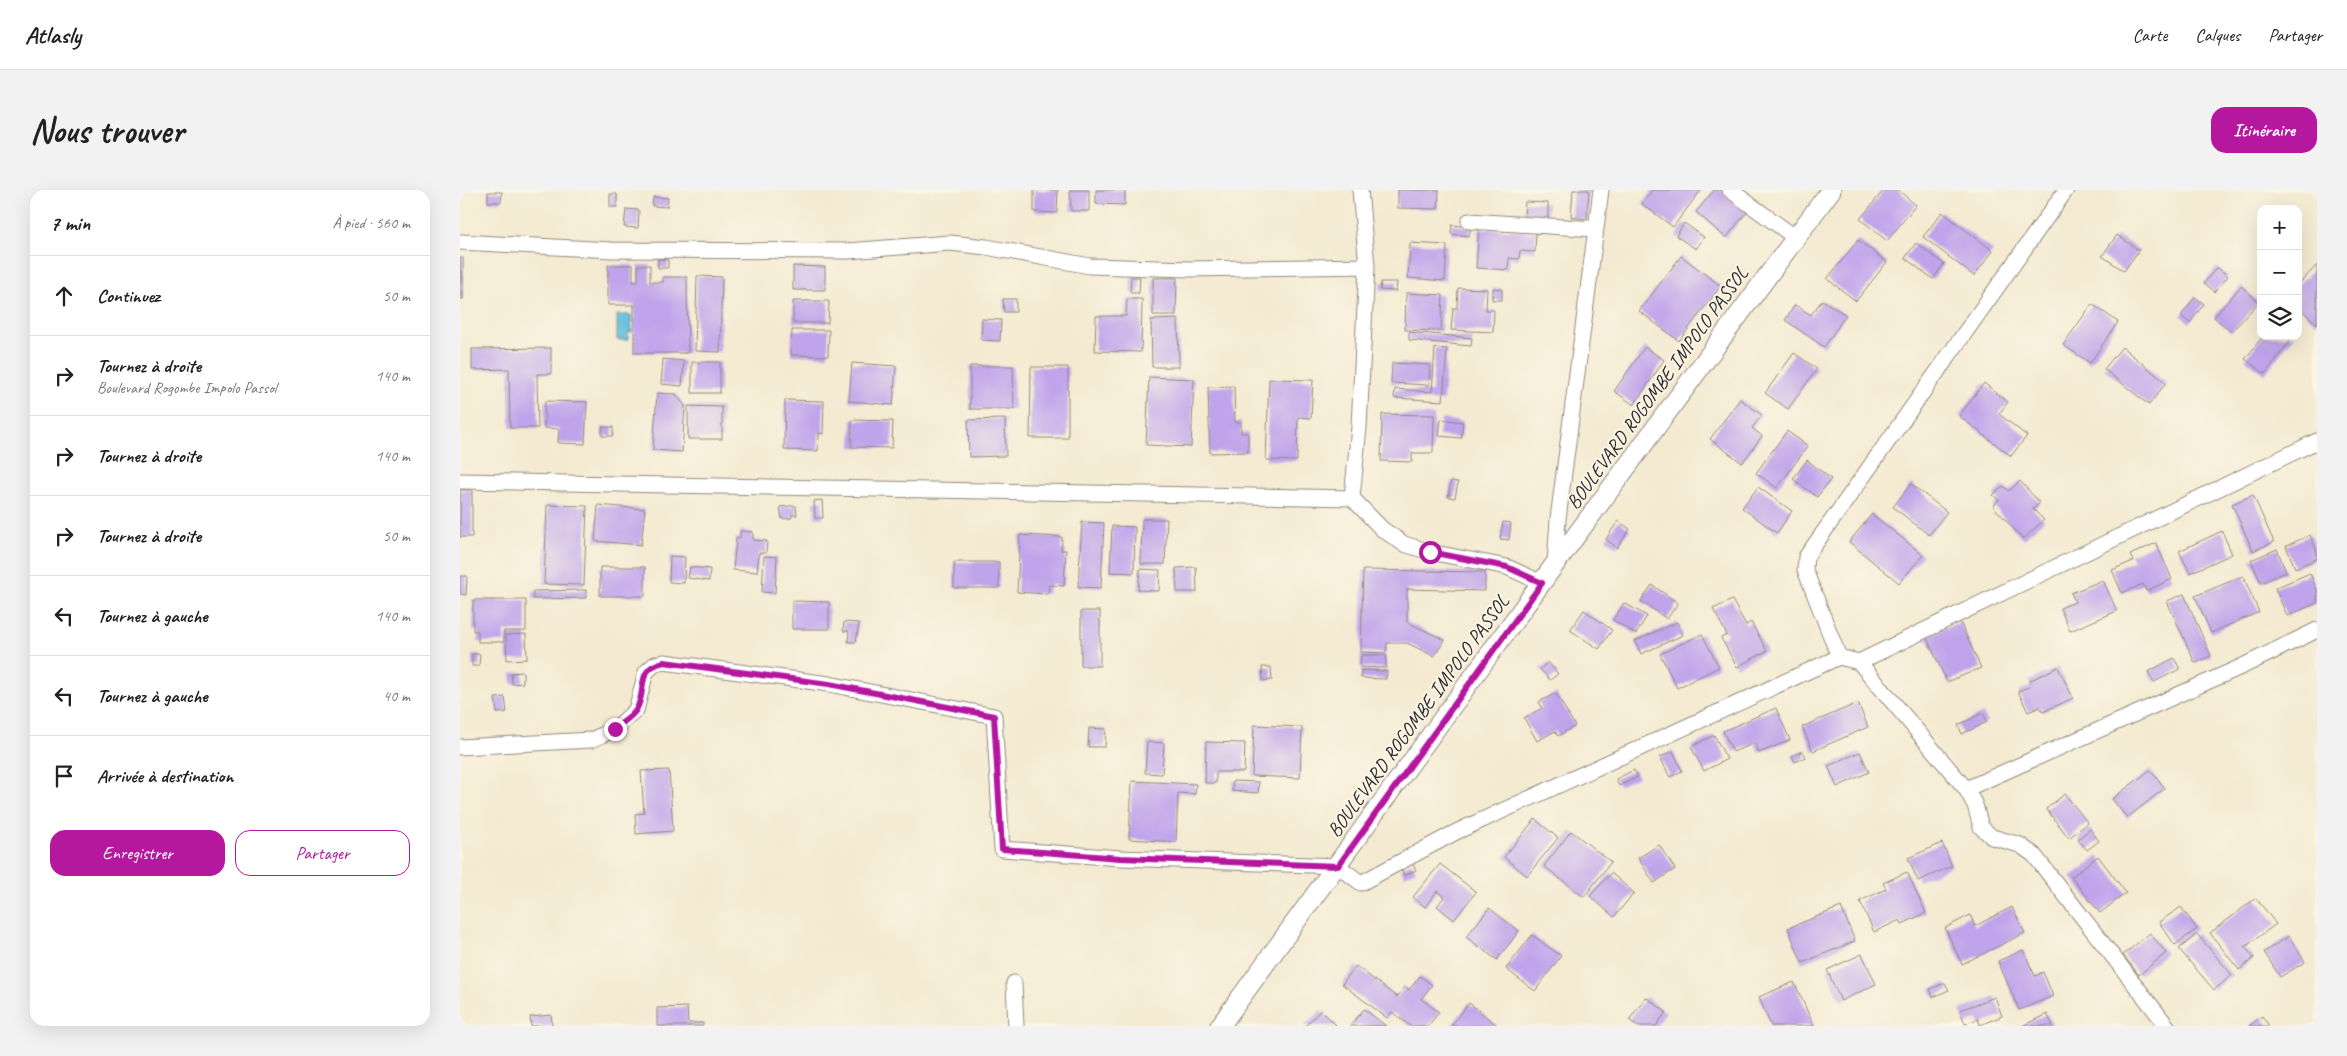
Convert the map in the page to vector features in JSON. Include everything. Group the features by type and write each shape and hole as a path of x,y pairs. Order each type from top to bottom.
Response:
{"street":[{"path":"1352,498 1360,427 1367,266 1360,190"},
{"path":"1555,564 1558,519 1601,190"},
{"path":"1730,190 1796,238"},
{"name":"BOULEVARD ROGOMBE IMPOLO PASSOL","path":"1220,1026 1338,866 1555,564 1831,190"},
{"path":"1839,657 1805,570 1806,557 2066,190"},
{"path":"1470,221 1596,229"},
{"path":"460,242 612,250 848,251 950,243 986,247 1090,266 1190,269 1367,266"},
{"path":"1859,662 2317,441"},
{"path":"460,481 1352,498 1382,529 1404,544 1430,552 1507,567 1542,583"},
{"path":"1966,789 2243,666 2317,630"},
{"path":"460,747 591,740 615,729 636,710 646,672 655,664 664,662 829,684 994,716 1002,849 1120,858 1338,866 1360,883 1456,832 1839,657 1859,662 1966,789 1975,805 1981,827 1992,837 2020,845 2034,855 2167,1026"},
{"path":"1014,983 1016,1026"}],"water":[{"path":"617,315 631,315 632,332 628,332 628,340 617,340"}],"building":[{"path":"1034,190 1058,190 1057,213 1034,212"},
{"path":"1070,190 1089,190 1089,211 1071,211"},
{"path":"1096,190 1125,190 1125,205 1096,204"},
{"path":"1398,190 1439,190 1438,209 1398,208"},
{"path":"1573,190 1589,190 1587,219 1571,217"},
{"path":"1652,190 1701,190 1673,227 1642,204"},
{"path":"1714,190 1720,190 1747,212 1726,238 1696,212"},
{"path":"1884,190 1898,190 1916,205 1887,241 1860,219"},
{"path":"488,192 502,192 501,202 488,202"},
{"path":"610,194 617,194 617,207 610,207"},
{"path":"653,197 668,198 667,207 652,206"},
{"path":"1525,202 1548,203 1548,219 1524,218"},
{"path":"626,209 639,210 638,228 624,227"},
{"path":"1942,212 1993,251 1974,276 1923,237"},
{"path":"1684,223 1704,237 1696,249 1676,236"},
{"path":"1452,225 1471,227 1469,236 1451,234"},
{"path":"1479,228 1536,232 1535,252 1520,251 1519,259 1509,258 1508,270 1476,268"},
{"path":"2117,235 2139,250 2124,271 2102,256"},
{"path":"1858,240 1887,262 1856,301 1827,279"},
{"path":"1410,243 1447,245 1445,281 1408,278"},
{"path":"1916,243 1944,264 1933,279 1905,258"},
{"path":"1681,256 1721,286 1679,341 1639,311"},
{"path":"460,258 463,258 463,299 460,299"},
{"path":"658,259 668,260 668,268 658,268"},
{"path":"608,265 633,265 633,282 638,282 638,265 650,265 650,282 663,282 663,277 687,277 688,353 634,353 634,305 608,305"},
{"path":"2317,265 2317,324 2302,311 2302,281"},
{"path":"793,266 825,267 825,290 793,290"},
{"path":"2217,267 2228,276 2215,292 2204,283"},
{"path":"697,276 722,277 720,352 695,351"},
{"path":"1131,277 1140,277 1139,293 1130,293"},
{"path":"1153,278 1177,278 1176,315 1153,315"},
{"path":"1381,282 1397,282 1396,291 1380,290"},
{"path":"2241,286 2257,300 2257,304 2231,332 2214,317"},
{"path":"1458,288 1487,289 1486,310 1494,310 1493,332 1451,330 1453,308 1457,308"},
{"path":"1493,288 1502,289 1502,300 1492,300"},
{"path":"1406,293 1443,295 1441,331 1405,330"},
{"path":"2195,297 2204,304 2190,323 2181,316"},
{"path":"1003,299 1016,299 1016,312 1004,312"},
{"path":"1127,299 1142,299 1141,352 1095,351 1096,316 1126,316"},
{"path":"1822,300 1846,315 1824,347 1785,320 1795,305 1811,315"},
{"path":"793,301 829,301 828,323 793,323"},
{"path":"2092,304 2118,322 2090,363 2063,345"},
{"path":"982,319 1001,320 1000,341 981,340"},
{"path":"1178,319 1179,367 1152,367 1151,320"},
{"path":"792,330 829,330 828,356 791,355"},
{"path":"1409,332 1472,338 1471,346 1409,340"},
{"path":"2260,340 2291,340 2265,374 2245,359"},
{"path":"1645,347 1664,360 1634,405 1614,391"},
{"path":"2122,347 2166,383 2149,405 2104,369"},
{"path":"551,348 551,374 537,374 538,428 510,428 509,369 472,370 472,349"},
{"path":"1435,348 1447,349 1443,401 1394,398 1395,389 1432,392"},
{"path":"1794,353 1817,369 1788,409 1765,393"},
{"path":"663,359 684,361 682,386 661,384"},
{"path":"692,362 720,362 720,393 692,393"},
{"path":"852,363 896,366 893,405 849,401"},
{"path":"1392,363 1430,365 1429,385 1391,383"},
{"path":"970,366 1013,366 1014,409 970,409"},
{"path":"1031,367 1068,367 1068,438 1030,438"},
{"path":"1149,377 1194,379 1191,447 1146,445"},
{"path":"1269,379 1313,380 1311,418 1298,417 1297,461 1266,460"},
{"path":"1984,383 2008,402 1999,414 2027,436 2011,456 1959,416"},
{"path":"1234,386 1235,422 1241,422 1241,433 1248,433 1248,452 1210,453 1208,387"},
{"path":"657,393 676,394 685,406 682,452 653,450"},
{"path":"1740,399 1762,415 1752,428 1762,436 1742,463 1710,439"},
{"path":"785,400 824,401 823,434 819,433 818,451 784,450"},
{"path":"545,401 587,402 585,444 558,443 559,429 544,428"},
{"path":"688,406 722,407 722,439 688,439"},
{"path":"1382,414 1434,415 1433,453 1412,453 1412,462 1381,461"},
{"path":"1005,419 1006,456 969,457 968,420"},
{"path":"1441,419 1463,422 1461,438 1439,436"},
{"path":"852,420 893,421 892,448 851,447"},
{"path":"602,427 613,427 613,436 602,436"},
{"path":"1787,431 1808,446 1777,488 1756,473"},
{"path":"1807,460 1831,479 1817,497 1793,479"},
{"path":"1451,481 1458,482 1455,498 1448,497"},
{"path":"2020,481 2040,503 2033,509 2044,520 2023,539 1993,506 1999,500 1993,495 2003,486 2009,491"},
{"path":"1911,484 1947,512 1929,535 1893,507"},
{"path":"1758,487 1792,511 1777,533 1742,508"},
{"path":"460,490 472,490 472,537 460,537"},
{"path":"2253,495 2274,542 2253,551 2232,504"},
{"path":"822,500 823,518 815,518 814,501"},
{"path":"547,505 587,506 584,585 544,584"},
{"path":"598,505 645,509 641,545 595,541"},
{"path":"796,506 797,515 791,515 792,518 782,519 780,507"},
{"path":"1872,514 1923,555 1899,583 1849,542"},
{"path":"1142,519 1167,519 1165,564 1141,564"},
{"path":"1618,521 1630,529 1617,548 1606,539"},
{"path":"1082,522 1104,523 1101,588 1078,587"},
{"path":"1503,522 1511,523 1509,540 1500,539"},
{"path":"1112,526 1135,527 1134,573 1110,572"},
{"path":"740,531 753,532 753,540 767,541 766,553 759,553 757,572 733,570 736,538 740,538"},
{"path":"2222,531 2232,554 2190,573 2179,551"},
{"path":"1020,535 1062,537 1061,550 1066,550 1064,586 1049,585 1048,594 1017,592"},
{"path":"2310,535 2317,552 2317,559 2295,568 2286,546"},
{"path":"2156,543 2172,579 2146,591 2143,584 2122,593 2112,570 2133,561 2130,555"},
{"path":"2277,549 2286,572 2261,583 2251,560"},
{"path":"670,556 685,557 684,583 669,582"},
{"path":"764,556 777,557 775,593 762,592"},
{"path":"954,562 999,562 999,588 954,588"},
{"path":"600,567 645,567 645,596 600,596"},
{"path":"690,567 710,569 709,581 688,578"},
{"path":"1196,567 1197,592 1177,592 1176,568"},
{"path":"1140,569 1160,570 1159,591 1138,590"},
{"path":"1363,570 1485,572 1485,591 1407,589 1407,622 1445,640 1434,656 1407,643 1387,643 1386,653 1361,652"},
{"path":"2310,573 2317,590 2317,603 2287,616 2275,588"},
{"path":"460,576 467,576 466,595 460,594"},
{"path":"2243,576 2259,612 2211,633 2195,596"},
{"path":"2103,580 2117,611 2070,631 2060,608 2075,602 2071,593"},
{"path":"1652,585 1678,603 1667,619 1641,601"},
{"path":"586,590 586,598 533,599 533,591"},
{"path":"2184,594 2211,656 2195,663 2167,601"},
{"path":"473,600 526,600 526,631 504,631 504,642 478,642 478,631 473,631"},
{"path":"1732,600 1746,625 1751,622 1767,651 1737,667 1721,638 1727,635 1713,609"},
{"path":"792,601 829,602 829,629 792,629"},
{"path":"1624,603 1647,616 1636,634 1613,620"},
{"path":"1584,610 1612,630 1599,649 1570,630"},
{"path":"1081,611 1100,611 1100,666 1081,666"},
{"path":"844,622 859,623 856,642 848,642 849,631 843,631"},
{"path":"1677,622 1683,635 1641,654 1635,641"},
{"path":"1960,622 1981,668 1947,682 1926,636"},
{"path":"526,634 527,659 507,660 506,635"},
{"path":"1702,634 1719,667 1677,688 1660,654"},
{"path":"472,654 480,654 479,666 472,666"},
{"path":"1361,655 1386,655 1386,668 1360,667"},
{"path":"2174,658 2180,669 2154,682 2148,672"},
{"path":"1548,662 1558,674 1550,680 1540,669"},
{"path":"1262,667 1271,667 1272,680 1263,681"},
{"path":"2058,667 2073,698 2043,712 2040,707 2028,712 2018,691 2031,686 2029,681"},
{"path":"1361,670 1387,671 1386,679 1361,678"},
{"path":"523,672 523,683 512,684 511,673"},
{"path":"1556,693 1575,726 1558,736 1555,731 1537,741 1524,718 1542,708 1539,702"},
{"path":"505,697 507,712 497,713 495,698"},
{"path":"1858,703 1868,727 1813,751 1802,727"},
{"path":"1776,708 1790,740 1759,753 1755,743 1733,752 1723,731"},
{"path":"1983,713 1987,722 1962,734 1958,725"},
{"path":"1254,725 1302,727 1300,778 1252,776"},
{"path":"1089,728 1106,729 1105,747 1088,747"},
{"path":"1714,735 1727,759 1704,771 1691,747"},
{"path":"1147,742 1164,743 1162,774 1145,773"},
{"path":"1206,742 1245,743 1244,772 1216,772 1216,783 1205,783"},
{"path":"1673,751 1682,771 1670,777 1660,757"},
{"path":"1803,751 1806,757 1795,762 1792,756"},
{"path":"1860,752 1869,772 1837,787 1828,766"},
{"path":"669,770 673,831 636,834 635,814 644,813 641,771"},
{"path":"1634,770 1638,777 1619,786 1616,779"},
{"path":"2150,770 2165,788 2127,818 2112,799"},
{"path":"1132,781 1196,784 1195,794 1178,793 1176,842 1129,839"},
{"path":"1233,781 1259,782 1258,793 1232,791"},
{"path":"2065,794 2088,823 2069,838 2046,809"},
{"path":"1535,819 1558,838 1527,876 1504,857"},
{"path":"2090,829 2099,841 2087,850 2078,839"},
{"path":"1571,831 1611,862 1584,897 1544,866"},
{"path":"1942,843 1952,866 1918,881 1908,858"},
{"path":"1659,845 1675,869 1654,883 1638,858"},
{"path":"2098,856 2126,893 2100,913 2071,877"},
{"path":"1412,863 1416,870 1405,876 1401,869"},
{"path":"1440,864 1476,892 1454,920 1437,906 1444,897 1437,891 1425,907 1413,897"},
{"path":"1907,872 1926,913 1902,924 1900,920 1874,932 1860,901 1886,889 1883,883"},
{"path":"1611,873 1634,893 1614,917 1590,896"},
{"path":"2256,898 2276,924 2245,947 2254,958 2239,970 2210,933"},
{"path":"1841,907 1855,941 1802,963 1788,928"},
{"path":"2012,907 2025,933 1962,964 1945,928 1970,915 1975,926"},
{"path":"2181,907 2197,929 2175,945 2159,922"},
{"path":"1489,908 1519,931 1497,960 1466,937"},
{"path":"2150,933 2166,953 2139,975 2123,955"},
{"path":"2197,934 2232,975 2214,990 2179,949"},
{"path":"1532,935 1561,956 1535,991 1506,969"},
{"path":"2289,936 2305,962 2280,977 2264,952"},
{"path":"2023,950 2035,976 2043,972 2053,996 2019,1010 1998,961"},
{"path":"1862,954 1876,984 1841,1001 1827,970"},
{"path":"1356,966 1397,997 1405,987 1409,990 1420,976 1432,985 1421,999 1439,1012 1428,1026 1410,1026 1392,1012 1387,1018 1342,984"},
{"path":"1794,982 1814,1026 1771,1026 1759,997"},
{"path":"1945,983 1949,990 1933,997 1930,989"},
{"path":"1646,997 1666,1012 1656,1026 1638,1026 1629,1020"},
{"path":"1995,997 2002,1016 1980,1025 1978,1019 1965,1024 1960,1010"},
{"path":"1469,1003 1498,1026 1451,1026"},
{"path":"687,1007 688,1023 703,1023 703,1026 657,1026 657,1008"},
{"path":"1364,1009 1386,1026 1350,1026"},
{"path":"1321,1010 1337,1026 1305,1026"},
{"path":"2047,1014 2053,1026 2022,1026"},
{"path":"551,1015 552,1026 531,1026 530,1017"},
{"path":"2262,1016 2269,1026 2249,1026"}],"route":[{"path":"615,729 636,710 646,672 655,664 664,662 829,684 994,716 1002,849 1120,858 1338,866 1382,802 1542,583 1507,567 1430,552"}]}
